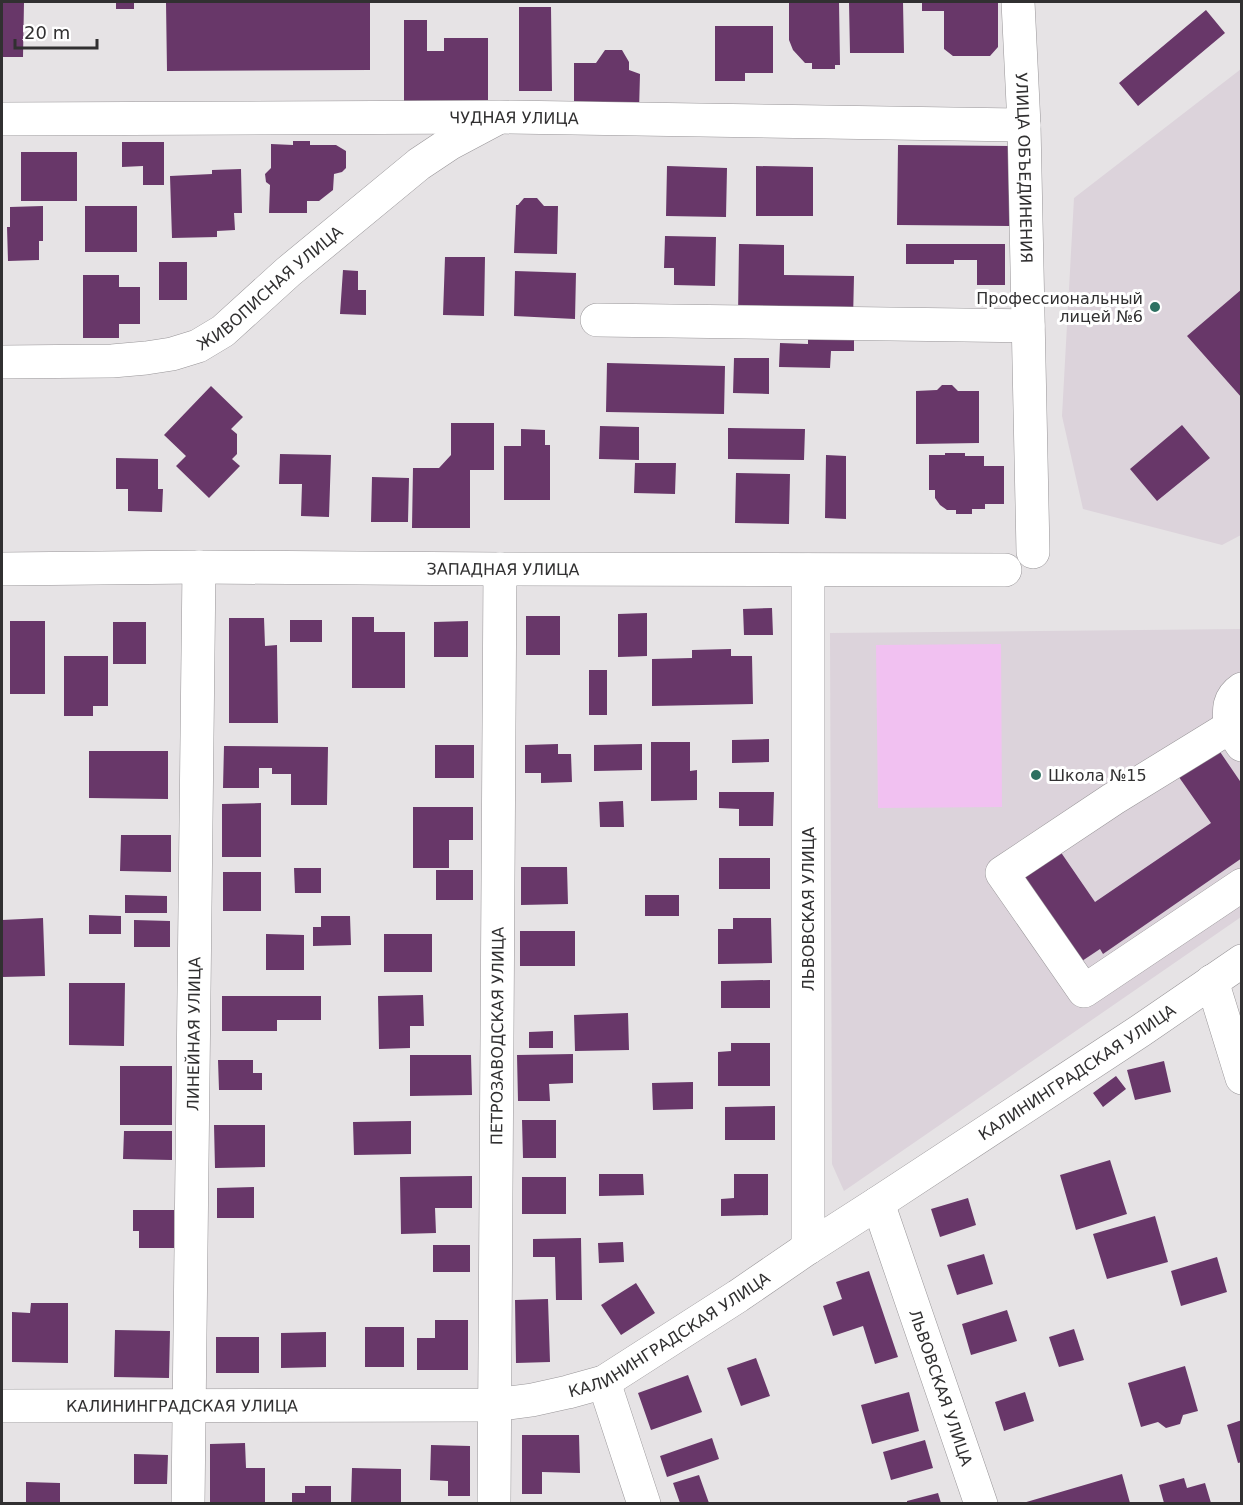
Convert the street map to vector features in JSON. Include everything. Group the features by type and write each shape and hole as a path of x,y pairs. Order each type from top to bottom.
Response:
{"street":[{"name":"УЛИЦА ОБЪЕДИНЕНИЯ","path":"1018,2 1024,125 1034,552"},
{"name":"ЧУДНАЯ УЛИЦА","path":"2,119 500,117 1024,125"},
{"name":"ЖИВОПИСНАЯ УЛИЦА","path":"2,362 123,360 172,354 198,346 223,331 288,272 419,164 449,144 500,117"},
{"path":"597,320 1028,326"},
{"name":"ЗАПАДНАЯ УЛИЦА","path":"2,569 199,567 1005,570"},
{"name":"ЛИНЕЙНАЯ УЛИЦА","path":"188,1503 199,567"},
{"name":"ПЕТРОЗАВОДСКАЯ УЛИЦА","path":"494,1503 500,569"},
{"name":"ЛЬВОВСКАЯ УЛИЦА","path":"808,570 808,1248"},
{"path":"1242,689 1234,694 1229,709 1236,736 1113,799 1002,873 1084,991 1242,885"},
{"name":"КАЛИНИНГРАДСКАЯ УЛИЦА","path":"2,1406 495,1405 531,1400 604,1382 1140,1031 1242,960"},
{"path":"1212,981 1242,1078"},
{"name":"ЛЬВОВСКАЯ УЛИЦА","path":"878,1203 981,1503"},
{"path":"604,1382 644,1503"}],"shaded area":[{"name":"Профессиональный лицей №6","path":"1241,69 1241,535 1222,545 1083,509 1062,416 1074,198"},
{"name":"Школа №15","path":"1242,629 1241,917 844,1191 832,1164 830,633"},
{"path":"1001,644 1002,807 878,808 876,645"}],"building":[{"path":"2,2 24,2 23,57 2,57"},
{"path":"116,2 134,2 134,9 116,9"},
{"path":"166,2 370,2 370,70 167,71"},
{"path":"789,2 839,2 840,65 835,65 835,69 812,69 812,63 805,63 793,50 789,40"},
{"path":"849,2 903,2 904,53 850,53"},
{"path":"922,2 998,2 998,47 990,56 953,56 944,49 944,11 922,11"},
{"path":"519,7 551,7 552,91 519,91"},
{"path":"1206,10 1225,33 1138,106 1119,83"},
{"path":"404,20 427,20 427,51 444,51 444,38 488,38 488,102 404,102"},
{"path":"715,26 773,26 773,73 745,73 745,81 715,81"},
{"path":"605,50 622,50 629,62 629,70 640,74 639,111 574,115 574,63 596,63"},
{"path":"293,141 310,141 310,145 336,145 346,151 346,168 334,174 333,190 319,201 307,201 307,213 269,213 270,185 266,182 265,174 271,168 271,144 293,145"},
{"path":"122,142 164,142 164,185 143,185 143,166 122,167"},
{"path":"898,145 1011,146 1010,226 897,225"},
{"path":"21,152 77,152 77,201 21,201"},
{"path":"667,166 727,168 726,217 666,216"},
{"path":"756,166 813,167 813,216 756,216"},
{"path":"241,169 242,213 234,213 235,230 217,231 217,237 172,238 170,176 212,174 212,170"},
{"path":"524,198 537,198 544,206 558,206 557,254 514,253 516,205"},
{"path":"43,206 43,241 39,241 39,260 8,261 7,227 10,227 10,207"},
{"path":"85,206 137,206 137,252 85,252"},
{"path":"665,236 716,237 715,286 674,285 674,268 664,268"},
{"path":"739,244 784,245 784,275 854,276 853,320 738,317"},
{"path":"906,244 1005,244 1005,285 977,285 977,260 954,260 954,264 906,264"},
{"path":"445,257 485,257 484,316 443,315"},
{"path":"159,262 187,262 187,300 159,300"},
{"path":"343,270 358,271 358,290 366,290 366,315 340,314"},
{"path":"515,271 576,273 575,319 514,316"},
{"path":"83,275 119,275 119,287 140,287 140,324 119,324 119,338 83,338"},
{"path":"1242,289 1242,398 1187,336"},
{"path":"808,334 854,335 854,351 831,351 830,368 779,367 780,343 808,344"},
{"path":"734,358 769,358 769,394 733,393"},
{"path":"607,363 725,366 724,414 606,412"},
{"path":"942,385 952,385 958,391 979,391 979,443 916,444 916,391 937,390"},
{"path":"211,386 243,417 231,429 237,434 237,454 232,459 240,466 209,498 176,466 186,456 164,435"},
{"path":"451,423 494,423 494,470 470,470 470,528 412,528 413,468 439,468 451,455"},
{"path":"1182,425 1210,458 1157,501 1130,469"},
{"path":"600,426 639,427 639,460 599,459"},
{"path":"728,428 805,429 804,460 728,459"},
{"path":"521,429 545,430 545,445 550,445 550,500 504,500 504,446 521,446"},
{"path":"945,453 984,456 984,466 1004,466 1004,504 985,504 985,509 972,509 972,514 956,514 956,510 947,510 940,505 935,498 935,490 929,490 929,455 945,455"},
{"path":"280,454 331,455 329,517 301,516 302,484 279,484"},
{"path":"826,455 846,456 846,519 825,518"},
{"path":"116,458 158,459 158,489 163,489 162,512 128,511 128,489 116,489"},
{"path":"635,463 676,463 675,494 634,493"},
{"path":"736,473 790,474 789,524 735,523"},
{"path":"372,477 409,478 408,522 371,522"},
{"path":"772,608 773,635 744,635 743,609"},
{"path":"647,613 647,656 618,657 618,614"},
{"path":"526,616 560,616 560,655 526,655"},
{"path":"352,617 374,617 374,632 405,632 405,688 352,688"},
{"path":"229,618 264,618 265,646 277,645 278,723 229,723"},
{"path":"290,620 322,620 322,642 290,642"},
{"path":"10,621 45,621 45,694 10,694"},
{"path":"468,621 468,657 434,657 434,622"},
{"path":"113,622 146,622 146,664 113,664"},
{"path":"731,649 731,656 752,656 753,704 652,706 652,659 692,658 692,650"},
{"path":"64,656 108,656 108,706 93,706 93,716 64,716"},
{"path":"589,670 607,670 607,715 589,715"},
{"path":"769,739 769,762 732,763 732,740"},
{"path":"651,742 690,742 690,771 697,770 697,800 651,801"},
{"path":"1214,743 1242,784 1242,858 1103,954 1100,949 1079,963 1020,879 1060,851 1095,902 1211,823 1174,770"},
{"path":"558,744 558,754 571,754 572,782 541,783 541,773 525,773 525,745"},
{"path":"642,744 642,770 594,771 594,745"},
{"path":"435,745 474,745 474,778 435,778"},
{"path":"224,746 328,747 327,805 291,805 291,774 272,774 272,768 259,768 259,788 223,788"},
{"path":"89,751 168,751 168,799 89,798"},
{"path":"719,792 774,792 773,826 739,826 739,809 719,808"},
{"path":"623,801 624,827 600,827 599,802"},
{"path":"261,803 261,857 222,857 222,804"},
{"path":"413,807 473,807 473,840 449,840 449,868 413,868"},
{"path":"121,835 171,835 171,872 120,871"},
{"path":"719,858 770,858 770,889 719,889"},
{"path":"521,867 567,867 568,904 521,905"},
{"path":"294,868 321,868 321,893 295,893"},
{"path":"436,870 473,870 473,900 436,900"},
{"path":"223,872 261,872 261,911 223,911"},
{"path":"125,895 167,896 167,913 125,913"},
{"path":"645,895 679,895 679,916 645,916"},
{"path":"89,915 121,916 121,934 89,934"},
{"path":"321,916 350,916 351,945 313,946 313,927 321,927"},
{"path":"43,918 45,976 2,977 2,920"},
{"path":"733,918 771,918 772,963 718,964 718,929 733,929"},
{"path":"134,920 170,921 170,947 134,947"},
{"path":"520,931 575,931 575,966 520,966"},
{"path":"266,934 304,935 304,970 266,970"},
{"path":"384,934 432,934 432,972 384,972"},
{"path":"770,980 770,1008 721,1008 721,981"},
{"path":"69,983 125,983 124,1046 69,1045"},
{"path":"423,995 424,1026 410,1026 410,1048 379,1049 378,996"},
{"path":"222,996 321,996 321,1020 277,1020 277,1031 222,1031"},
{"path":"628,1013 629,1050 575,1051 574,1015"},
{"path":"553,1031 553,1048 529,1048 529,1032"},
{"path":"731,1043 770,1043 770,1086 718,1086 718,1052 731,1051"},
{"path":"573,1054 573,1083 549,1084 550,1101 518,1101 517,1055"},
{"path":"410,1055 471,1055 472,1095 410,1096"},
{"path":"218,1060 253,1060 253,1073 262,1073 262,1090 219,1090"},
{"path":"1164,1061 1171,1092 1135,1100 1127,1070"},
{"path":"120,1066 172,1066 172,1125 120,1125"},
{"path":"1116,1076 1126,1089 1103,1107 1093,1093"},
{"path":"693,1082 693,1109 653,1110 652,1083"},
{"path":"775,1106 775,1140 725,1140 725,1107"},
{"path":"522,1120 556,1120 556,1158 523,1158"},
{"path":"411,1121 411,1154 354,1155 353,1122"},
{"path":"214,1125 265,1125 265,1167 215,1168"},
{"path":"124,1131 172,1131 172,1160 123,1159"},
{"path":"1110,1160 1127,1214 1076,1230 1060,1175"},
{"path":"599,1174 643,1174 644,1195 599,1196"},
{"path":"734,1174 768,1174 768,1215 721,1216 721,1199 734,1198"},
{"path":"472,1176 472,1208 435,1208 436,1233 401,1234 400,1177"},
{"path":"522,1177 566,1177 566,1214 522,1214"},
{"path":"254,1187 254,1218 217,1218 217,1188"},
{"path":"968,1198 976,1225 940,1237 931,1209"},
{"path":"133,1210 174,1210 174,1248 139,1248 139,1231 133,1231"},
{"path":"1155,1216 1168,1262 1107,1279 1093,1234"},
{"path":"581,1238 582,1300 556,1300 555,1257 533,1257 533,1239"},
{"path":"623,1242 624,1262 599,1263 598,1243"},
{"path":"433,1245 470,1245 470,1272 433,1272"},
{"path":"984,1254 993,1284 957,1295 947,1265"},
{"path":"1217,1257 1227,1292 1181,1306 1171,1271"},
{"path":"869,1271 898,1357 875,1364 863,1326 833,1336 823,1306 842,1299 836,1282"},
{"path":"636,1283 655,1313 621,1335 601,1305"},
{"path":"548,1299 550,1362 516,1363 515,1300"},
{"path":"31,1303 68,1303 68,1363 12,1362 12,1312 30,1313"},
{"path":"1007,1310 1017,1341 971,1355 962,1324"},
{"path":"435,1320 468,1320 468,1370 417,1370 417,1338 435,1338"},
{"path":"365,1327 404,1327 404,1367 365,1367"},
{"path":"1074,1329 1084,1360 1059,1367 1049,1337"},
{"path":"115,1330 170,1331 169,1378 114,1377"},
{"path":"326,1332 326,1367 281,1368 281,1333"},
{"path":"216,1337 259,1337 259,1373 216,1373"},
{"path":"756,1358 770,1396 741,1406 727,1368"},
{"path":"1185,1366 1198,1411 1183,1415 1180,1424 1166,1428 1158,1422 1141,1427 1128,1383"},
{"path":"688,1375 702,1412 651,1430 638,1393"},
{"path":"909,1392 919,1431 872,1444 861,1405"},
{"path":"1025,1392 1034,1421 1004,1431 995,1402"},
{"path":"1242,1420 1242,1462 1238,1463 1227,1425"},
{"path":"522,1435 579,1435 580,1473 542,1472 542,1494 522,1494"},
{"path":"712,1438 719,1459 667,1477 660,1456"},
{"path":"925,1440 933,1468 891,1480 883,1452"},
{"path":"245,1443 246,1468 265,1468 265,1503 210,1503 210,1444"},
{"path":"431,1445 470,1446 470,1496 448,1496 448,1481 430,1480"},
{"path":"134,1454 168,1455 167,1484 134,1484"},
{"path":"352,1468 401,1469 401,1503 351,1503"},
{"path":"1122,1474 1130,1503 1023,1503"},
{"path":"699,1475 709,1503 680,1503 673,1483"},
{"path":"1184,1478 1187,1488 1205,1483 1211,1503 1164,1503 1159,1485"},
{"path":"26,1482 60,1483 60,1503 26,1503"},
{"path":"305,1486 331,1486 331,1503 292,1503 292,1493 305,1493"},
{"path":"938,1493 941,1503 907,1503 907,1501"}],"place":[{"name":"Профессиональный лицей №6","path":"1155,307"},
{"name":"Школа №15","path":"1036,775"}]}
